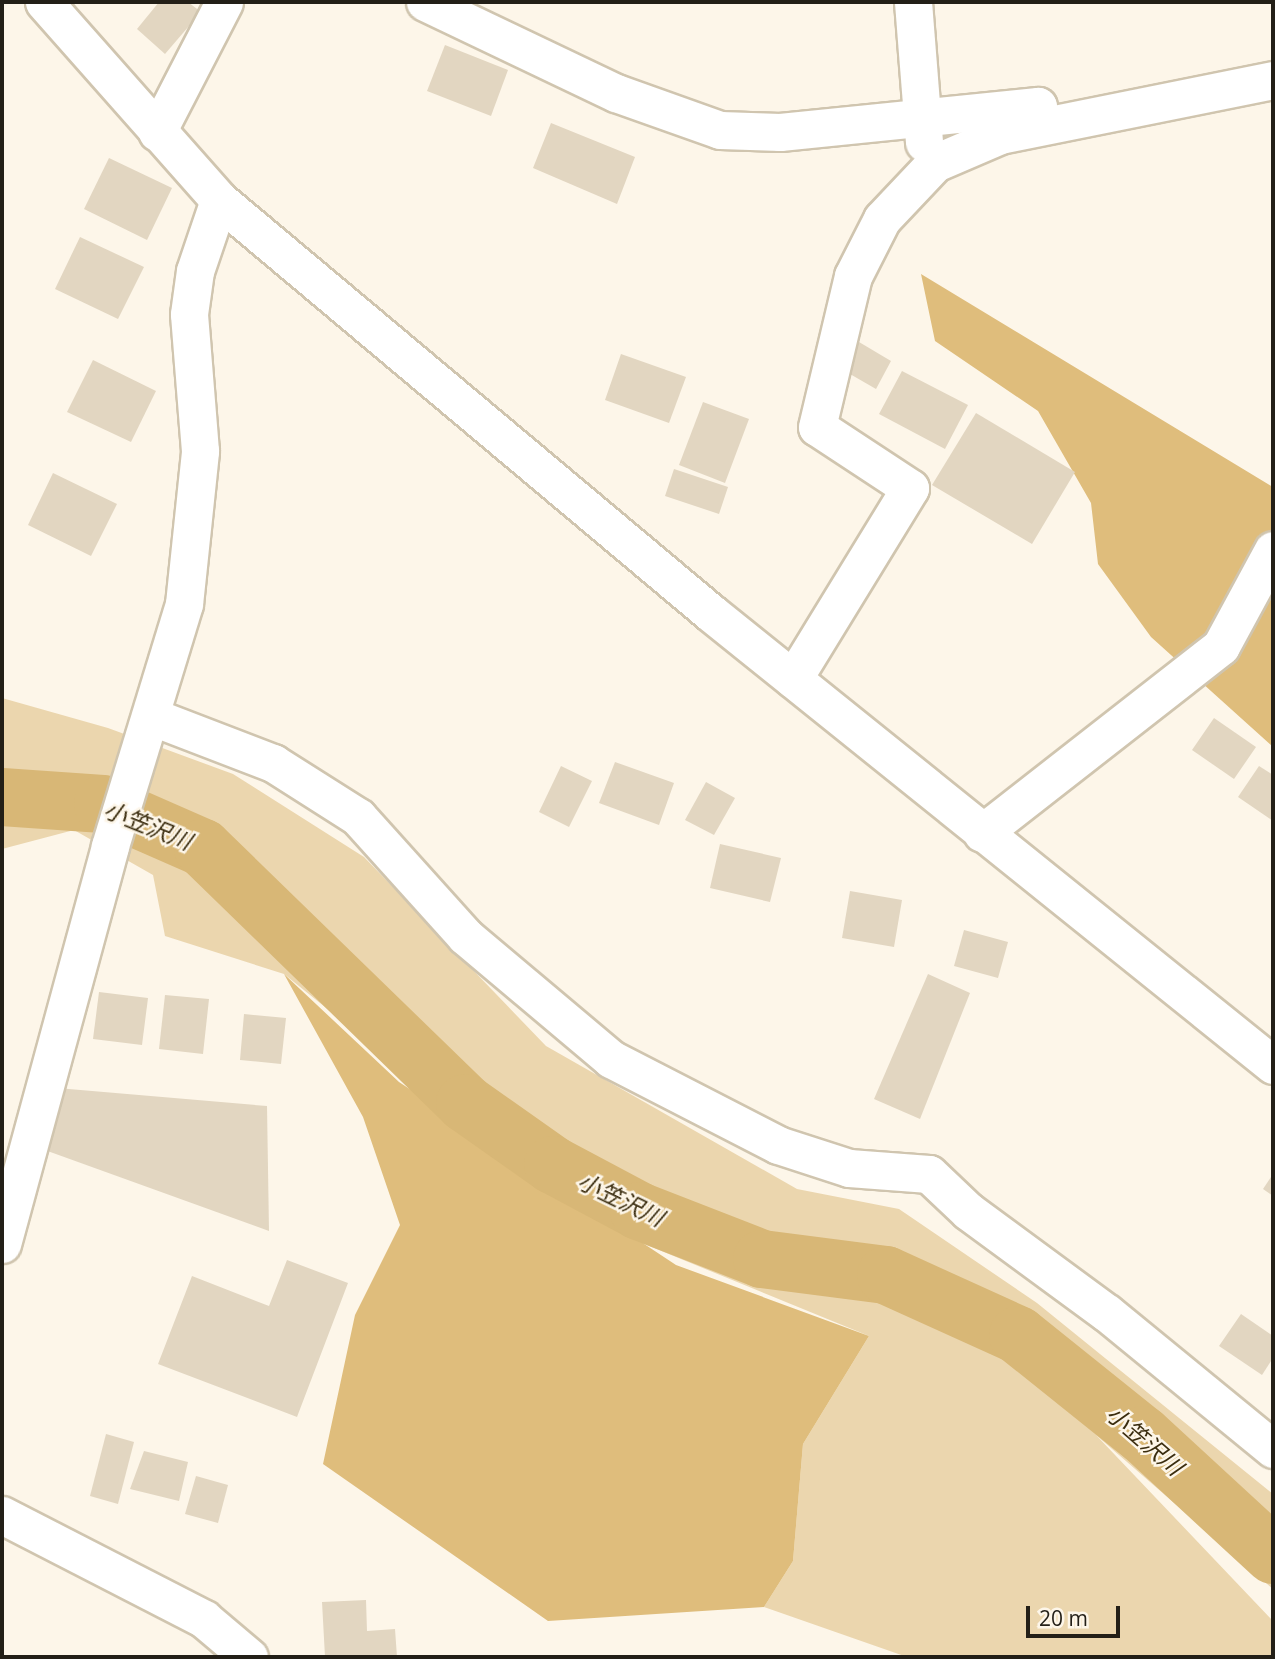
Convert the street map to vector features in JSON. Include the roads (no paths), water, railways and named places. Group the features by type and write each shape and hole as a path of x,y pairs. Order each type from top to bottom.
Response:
{"street":[{"path":"44,2 219,200 793,680 1273,1065"},
{"path":"157,132 224,2"},
{"path":"425,2 616,93 720,130 780,132 1038,106 1040,127"},
{"path":"913,2 926,172"},
{"path":"793,680 910,488 817,427 853,276 882,219 935,163 1000,135 1273,80"},
{"path":"2,1244 110,846 153,717 194,553 200,451 189,314 195,271 219,200"},
{"path":"982,833 1221,646 1273,550"},
{"path":"153,717 273,764 358,817 466,936 611,1059 778,1145 849,1168 929,1174 968,1211 1107,1313 1273,1449"},
{"path":"2,1516 204,1619 250,1657"}],"waterway":[{"name":"小笠沢川","path":"2,797 103,804 203,848 465,1103 553,1165 639,1211 762,1259 886,1275 1018,1335 1143,1435 1273,1555"}]}
